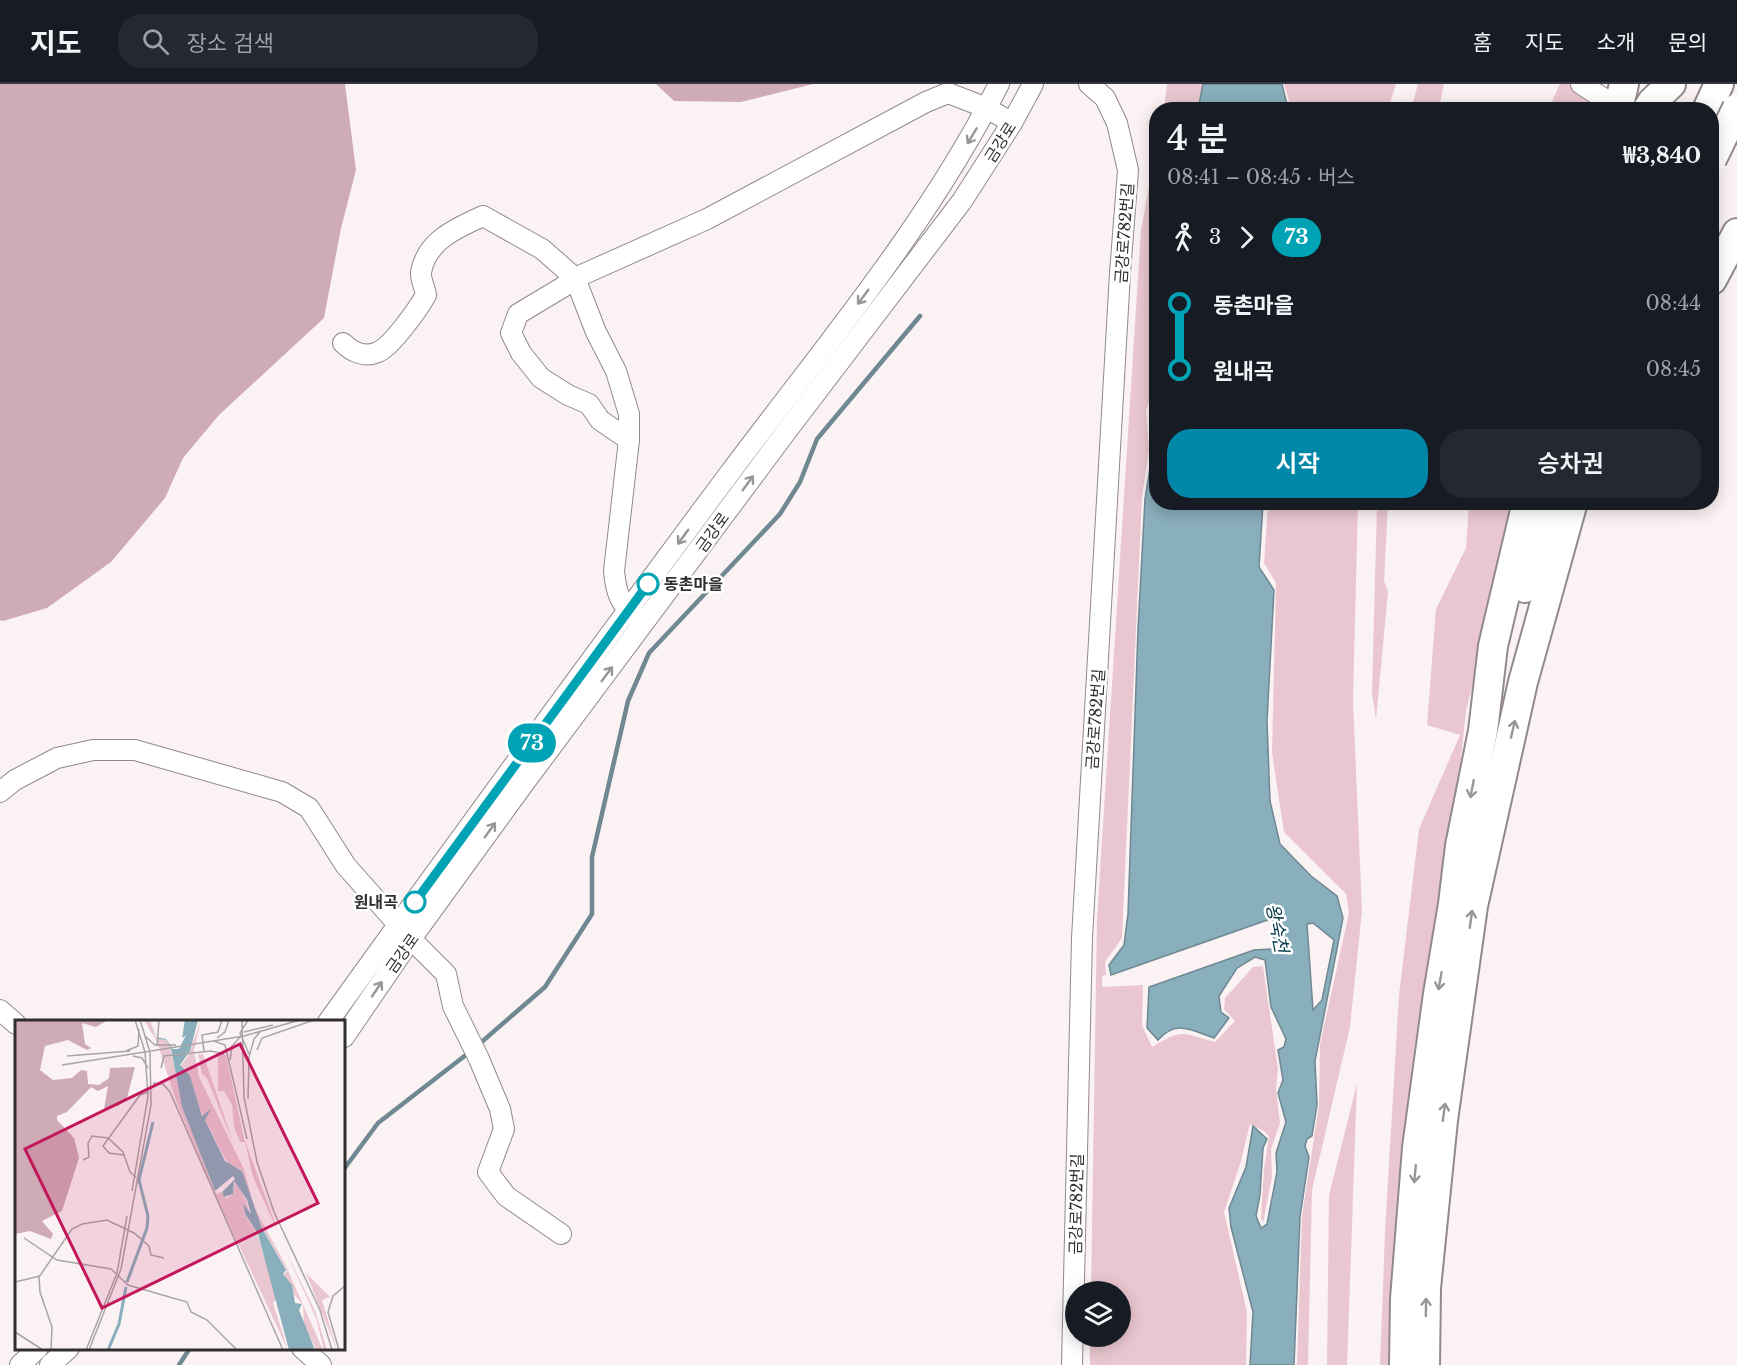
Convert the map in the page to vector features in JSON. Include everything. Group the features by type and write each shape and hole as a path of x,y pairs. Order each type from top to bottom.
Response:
{"highway":[{"path":"1652,102 1671,84"},
{"path":"1711,102 1719,84"},
{"path":"1719,145 1737,108"},
{"path":"1719,267 1737,233"},
{"path":"1404,1365 1405,1299 1417,1148 1461,846 1483,731 1493,646 1525,510"},
{"path":"1483,731 1549,510"},
{"path":"1425,1365 1426,1288 1443,1120 1473,906 1523,682 1571,510"},
{"path":"1523,682 1591,510"}],"street":[{"name":"금강로","path":"345,1035 404,932 628,611 898,252 974,134 999,84"},
{"name":"금강로","path":"330,1020 404,932 644,624 786,432 962,201 1012,123 1033,84"},
{"name":"금강로782번길","path":"1072,1365 1082,938 1120,273 1128,170 1117,123 1106,98 1089,84"},
{"path":"1581,84 1615,97"},
{"path":"629,440 600,420 589,404 568,395 541,378 521,352 511,333 518,314 574,278 707,219 926,102 948,93 987,108 1012,123"},
{"path":"1719,131 1737,136"},
{"path":"343,343 351,351 367,354 378,352 391,342 418,310 426,295 421,273 432,246 453,231 483,216 542,249 574,278 596,332 616,370 629,414 629,440 614,571 616,591 628,611 644,624"},
{"path":"0,792 15,780 57,758 93,750 135,750 282,792 309,808 345,866 404,932 446,974 453,1006 500,1109 504,1129 488,1172 506,1196 561,1234"},
{"path":"0,1010 15,1023"},
{"path":"20,1365 36,1350"},
{"path":"50,1365 67,1350"},
{"path":"304,1350 321,1365"}],"shaded area":[{"path":"0,84 345,84 356,170 341,228 324,318 219,415 183,458 165,498 111,562 47,608 3,621 0,620"},
{"path":"656,84 813,84 741,102 674,101"},
{"path":"1167,84 1203,84 1199,102 1165,102"},
{"path":"1284,84 1396,84 1390,102 1289,102"},
{"path":"1418,84 1444,84 1440,102 1413,102"},
{"path":"1560,84 1570,84 1589,102 1552,102"},
{"path":"1149,187 1149,401 1146,411 1149,449 1142,497 1122,938 1105,962 1106,975 1102,976 1102,987 1143,985 1142,1025 1152,1047 1170,1037 1182,1034 1215,1042 1235,1021 1224,1009 1225,998 1253,967 1263,966 1278,1069 1276,1088 1280,1123 1271,1149 1272,1177 1263,1223 1261,1218 1264,1168 1269,1137 1264,1131 1250,1124 1241,1161 1224,1212 1247,1312 1246,1365 1090,1365 1090,1347 1131,1347 1131,1281 1091,1281 1097,919 1141,230"},
{"path":"1268,510 1358,510 1353,700 1362,911 1350,1027 1312,1190 1308,1365 1297,1365 1302,1216 1319,1105 1320,1044 1349,913 1346,894 1284,832 1272,753 1276,583 1264,563"},
{"path":"1377,510 1388,510 1384,581 1388,592 1376,719 1372,693"},
{"path":"1469,510 1516,510 1466,711 1459,777 1414,1051 1398,1190 1388,1365 1380,1365 1385,1231 1399,995 1419,829 1460,735 1427,725 1436,609 1466,548"},
{"path":"1357,1084 1347,1365 1327,1365 1329,1195"}],"water":[{"path":"1203,84 1282,84 1286,102 1199,102"},
{"name":"왕숙천","path":"1149,474 1149,510 1263,510 1259,567 1274,590 1267,721 1270,801 1280,844 1311,876 1337,896 1343,918 1315,1061 1317,1105 1312,1136 1307,1139 1305,1146 1309,1157 1300,1217 1294,1365 1250,1365 1253,1312 1231,1227 1229,1208 1246,1167 1253,1126 1267,1139 1263,1148 1260,1195 1256,1216 1261,1228 1267,1224 1277,1172 1276,1153 1286,1122 1278,1093 1283,1080 1278,1050 1284,1047 1286,1039 1271,1007 1265,960 1255,957 1237,968 1219,996 1221,1012 1229,1018 1214,1038 1178,1028 1171,1030 1158,1040 1147,1028 1149,987 1254,950 1274,949 1273,918 1111,975 1109,965 1124,945 1128,914 1145,499","holes":["1313,923 1334,940 1322,1000 1313,1010 1307,924"]}],"waterway":[{"path":"477,1046 545,987 592,914 592,857 628,701 649,653 780,514 800,482 817,439 920,316"},
{"path":"345,1168 378,1123 471,1051"},
{"path":"179,1365 189,1350"}],"bus line":[{"name":"73","path":"415,902 648,584"}],"place":[{"name":"동촌마을","path":"648,584"},
{"name":"원내곡","path":"415,902"}]}
